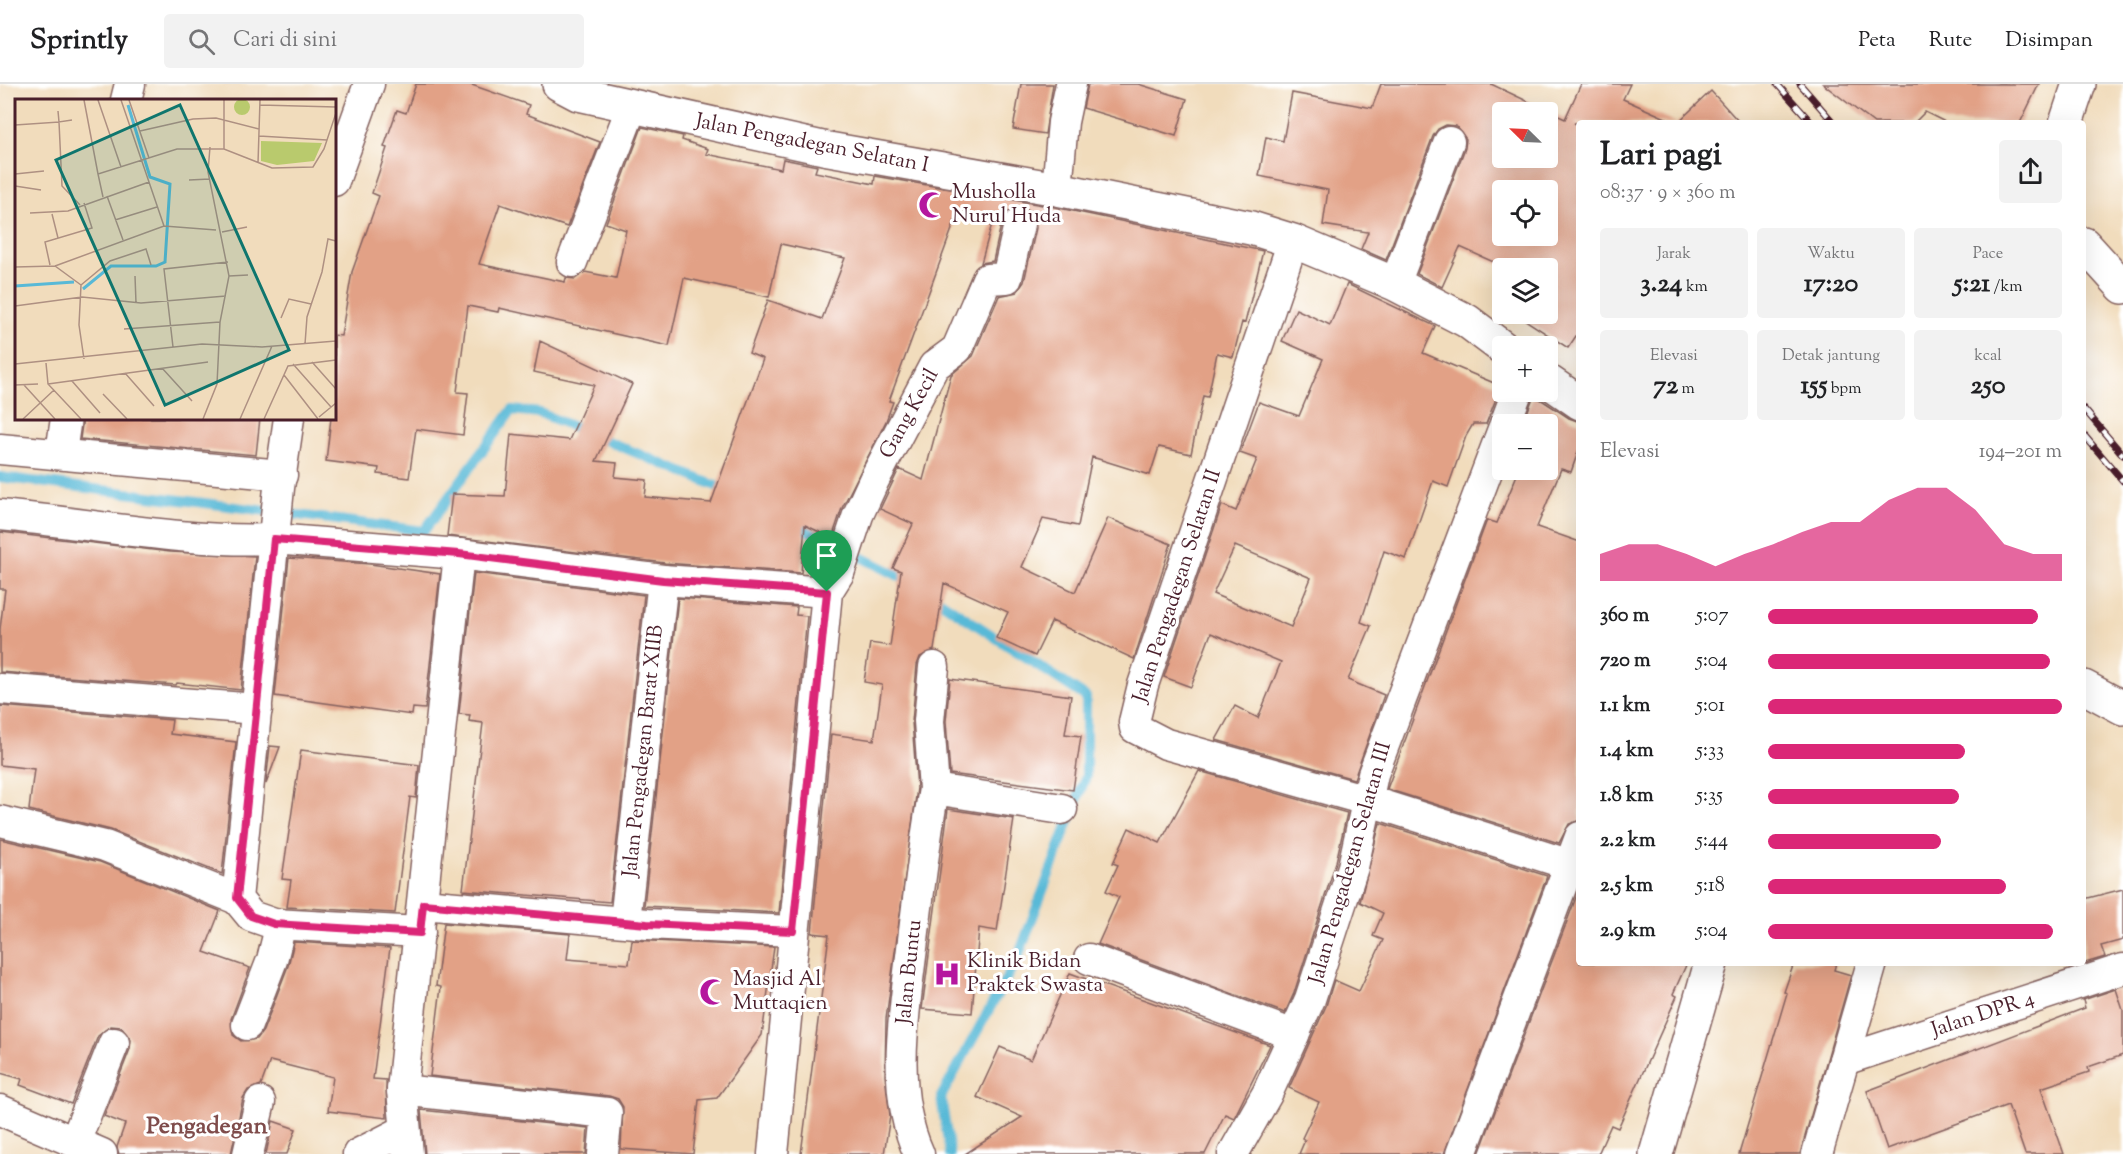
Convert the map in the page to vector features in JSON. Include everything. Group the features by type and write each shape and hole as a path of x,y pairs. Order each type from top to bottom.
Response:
{"street":[{"path":"126,99 130,84"},
{"path":"336,175 369,84"},
{"name":"Jalan Pengadegan Selatan I","path":"559,84 578,94 823,148 1057,189 1229,223 1293,241 1395,284 1467,321 1492,340"},
{"path":"1057,189 1063,122 1071,84"},
{"path":"2067,120 2079,84"},
{"path":"572,262 632,106"},
{"path":"1395,284 1449,142"},
{"name":"Gang Kecil","path":"772,1154 793,931 833,582 874,480 934,366 957,349 987,279 1007,278 1019,224"},
{"name":"Jalan Pengadegan Selatan II","path":"1293,241 1143,685 1133,725 1139,731 1166,744 1366,800 1574,867"},
{"path":"2086,246 2123,286"},
{"path":"1558,388 1576,400"},
{"path":"61,453 66,420"},
{"path":"237,898 274,535 289,420"},
{"path":"0,449 61,453 280,482"},
{"name":"Jalan Pengadegan Selatan III","path":"1233,1154 1268,1094 1324,960 1353,867 1373,774 1492,458"},
{"path":"0,515 249,540 274,535 459,554 663,580 833,582"},
{"path":"358,1154 406,1142 402,1090 459,554"},
{"name":"Jalan Pengadegan Barat XIIB","path":"625,921 663,580"},
{"name":"Jalan Buntu","path":"919,1154 903,1093 903,1029 925,840 934,789 929,721 934,667"},
{"path":"2086,688 2123,708"},
{"path":"0,689 257,709"},
{"path":"934,789 1062,809"},
{"path":"0,821 105,846 237,898 251,916 281,924 421,918 625,921 793,931"},
{"path":"1461,1154 1574,867"},
{"path":"247,1025 272,960 281,924"},
{"path":"1089,959 1294,1035"},
{"path":"1656,1154 1710,966"},
{"path":"1817,1154 1871,966"},
{"name":"Jalan DPR 4","path":"1844,1060 2123,969"},
{"path":"0,1110 89,1148 114,1043"},
{"path":"402,1090 607,1113 603,1154"},
{"path":"248,1154 260,1102"}],"building":[{"path":"416,84 469,84 529,105 526,114 600,142 567,227 500,204 479,264 565,282 566,278 575,279 585,272 616,278 626,230 606,223 642,127 683,136 682,140 708,149 706,154 781,169 783,159 817,166 815,172 874,184 875,176 1054,207 1263,251 1245,323 1242,322 1233,357 1217,353 1208,397 1203,396 1191,454 1159,447 1150,475 1092,457 1078,526 1043,519 1022,567 1075,592 1108,518 1171,544 1134,659 1052,621 1035,656 996,638 1008,612 944,583 934,650 920,657 917,665 912,722 917,788 886,1019 885,1076 890,1116 884,1154 801,1154 829,935 812,933 831,734 874,740 882,685 864,682 870,643 890,646 901,571 893,568 913,524 880,509 899,469 923,480 951,375 973,356 999,296 1017,292 1024,282 1036,228 1035,218 1030,211 1022,207 1007,212 1002,220 993,261 981,263 993,220 959,210 889,401 893,402 886,421 842,508 832,538 805,525 801,573 665,563 447,536 452,494 505,496 511,434 569,440 594,385 534,372 540,341 632,384 596,461 617,463 615,477 647,480 645,497 711,503 763,359 749,353 768,300 822,319 845,258 781,244 769,297 684,278 669,346 499,308 498,312 468,306 457,392 468,393 463,435 416,429 409,478 378,474 379,468 326,461 331,420 336,420 336,335 341,336 352,272 379,196 372,193 387,148 384,147 397,110 406,113"},
{"path":"1021,84 1053,84 1045,134 1013,129"},
{"path":"1088,84 1138,84 1187,99 1176,136 1083,108"},
{"path":"1381,84 1491,84 1529,102 1492,102 1492,168 1558,168 1558,116 1565,119 1581,84 1630,84 1623,99 1670,120 1576,120 1574,123 1576,124 1576,336 1568,348 1558,341 1558,336 1550,336 1531,324 1558,324 1558,258 1492,258 1492,261 1460,247 1442,287 1417,274 1465,148 1466,139 1456,126 1446,125 1438,129 1433,136 1386,260 1361,249 1368,232 1323,225 1328,190 1259,176 1266,137 1283,141 1292,93 1372,108"},
{"path":"1823,84 2039,84 2021,120 1941,120 1925,112 1917,120 1870,120"},
{"path":"1711,91 1737,120 1680,120"},
{"path":"1347,284 1435,326 1423,353 1492,382 1492,402 1495,402 1486,424 1473,424 1466,436 1448,487 1433,481 1406,559 1384,551 1361,622 1371,626 1348,680 1384,695 1354,779 1216,740 1235,706 1258,718 1281,662 1211,633 1191,687 1164,677 1222,505 1236,511 1257,459 1240,453 1259,402 1299,416 1323,359 1282,341 1296,309 1330,325","holes":["1235,546 1311,578 1291,627 1213,594"]},
{"path":"1531,402 1545,402 1576,421 1576,458 1571,472 1561,469 1558,476 1558,414 1527,414"},
{"path":"83,420 260,420 256,455 80,439"},
{"path":"1515,480 1556,480 1537,527 1576,541 1576,821 1569,824 1559,843 1387,789 1487,520 1497,523"},
{"path":"0,532 170,552 255,556 241,690 177,683 176,685 0,672 0,629 5,589 0,589"},
{"path":"289,558 370,564 440,574 425,709 413,708 412,715 275,696"},
{"path":"474,573 644,595 610,902 463,890 483,723 469,721 470,715 459,714"},
{"path":"678,598 797,607 796,615 807,616 779,913 644,906"},
{"path":"950,679 1071,696 1065,734 1081,736 1073,790 950,774 946,721"},
{"path":"0,706 172,720 170,734 236,742 222,874 111,830 29,810 34,769 0,765"},
{"path":"270,746 280,747 266,784"},
{"path":"301,750 419,765 416,798 410,797 395,913 287,907 291,880 282,879"},
{"path":"1199,771 1347,813 1336,862 1294,993 1285,1013 1098,944 1119,897 1106,891 1118,865 1113,863 1129,828 1160,843"},
{"path":"948,809 1014,819 997,931 979,928 972,1013 922,1009"},
{"path":"1380,823 1547,876 1444,1154 1299,1154 1305,1140 1302,1138 1319,1102 1289,1088 1326,1006 1334,980 1359,991 1383,940 1373,936 1383,913 1360,902"},
{"path":"0,839 100,862 220,911 204,952 250,968 231,1019 233,1035 241,1041 257,1039 263,1031 288,966 294,942 390,948 373,1079 386,1080 387,1118 328,1111 333,1077 270,1061 261,1085 248,1090 243,1098 231,1154 119,1154 117,1147 125,1124 104,1116 130,1049 131,1040 121,1027 111,1026 98,1036 71,1104 20,1085 22,1079 0,1073"},
{"path":"2123,889 2123,940 2101,946 2105,957 2086,963 2086,898"},
{"path":"1576,898 1576,966 1686,966 1673,994 1677,996 1618,1128 1611,1125 1598,1154 1479,1154"},
{"path":"444,923 570,934 567,959 629,964 632,940 774,947 762,1035 717,1098 699,1100 693,1154 621,1149 623,1107 618,1099 609,1096 430,1076 441,987 436,986"},
{"path":"1793,966 1835,966 1834,970 1851,975 1800,1154 1739,1154 1787,993 1784,992"},
{"path":"1070,973 1270,1045 1234,1118 1225,1114 1205,1154 965,1154 1022,1117 977,1097 1000,1047 1031,1060"},
{"path":"2116,989 2123,1010 2123,1055 2088,1067 2089,1072 2041,1088 2064,1154 2025,1154 2008,1105 1887,1149 1867,1091 2085,1008 2083,1000"},
{"path":"421,1110 588,1128 586,1154 425,1154"},
{"path":"273,1121 296,1129 287,1154 266,1154"}],"waterway":[{"path":"0,477 424,531 512,410 540,413 728,491"},
{"path":"793,523 911,582"},
{"path":"931,595 1086,697 1086,776 1018,957 941,1097 950,1154"}],"railway":[{"path":"1777,84 1809,120"},
{"path":"1800,84 1831,120"},
{"path":"2086,411 2123,455"},
{"path":"2086,437 2123,481"}],"place":[{"name":"Musholla Nurul Huda","path":"932,205"},
{"name":"Klinik Bidan Praktek Swasta","path":"947,974"},
{"name":"Masjid Al Muttaqien","path":"713,992"}],"district":[{"name":"Pengadegan","path":"207,1127"}],"route":[{"path":"274,539 459,554 663,580 827,592 793,931 647,924 423,904 420,933 274,924 251,916 237,898 274,539"}]}
